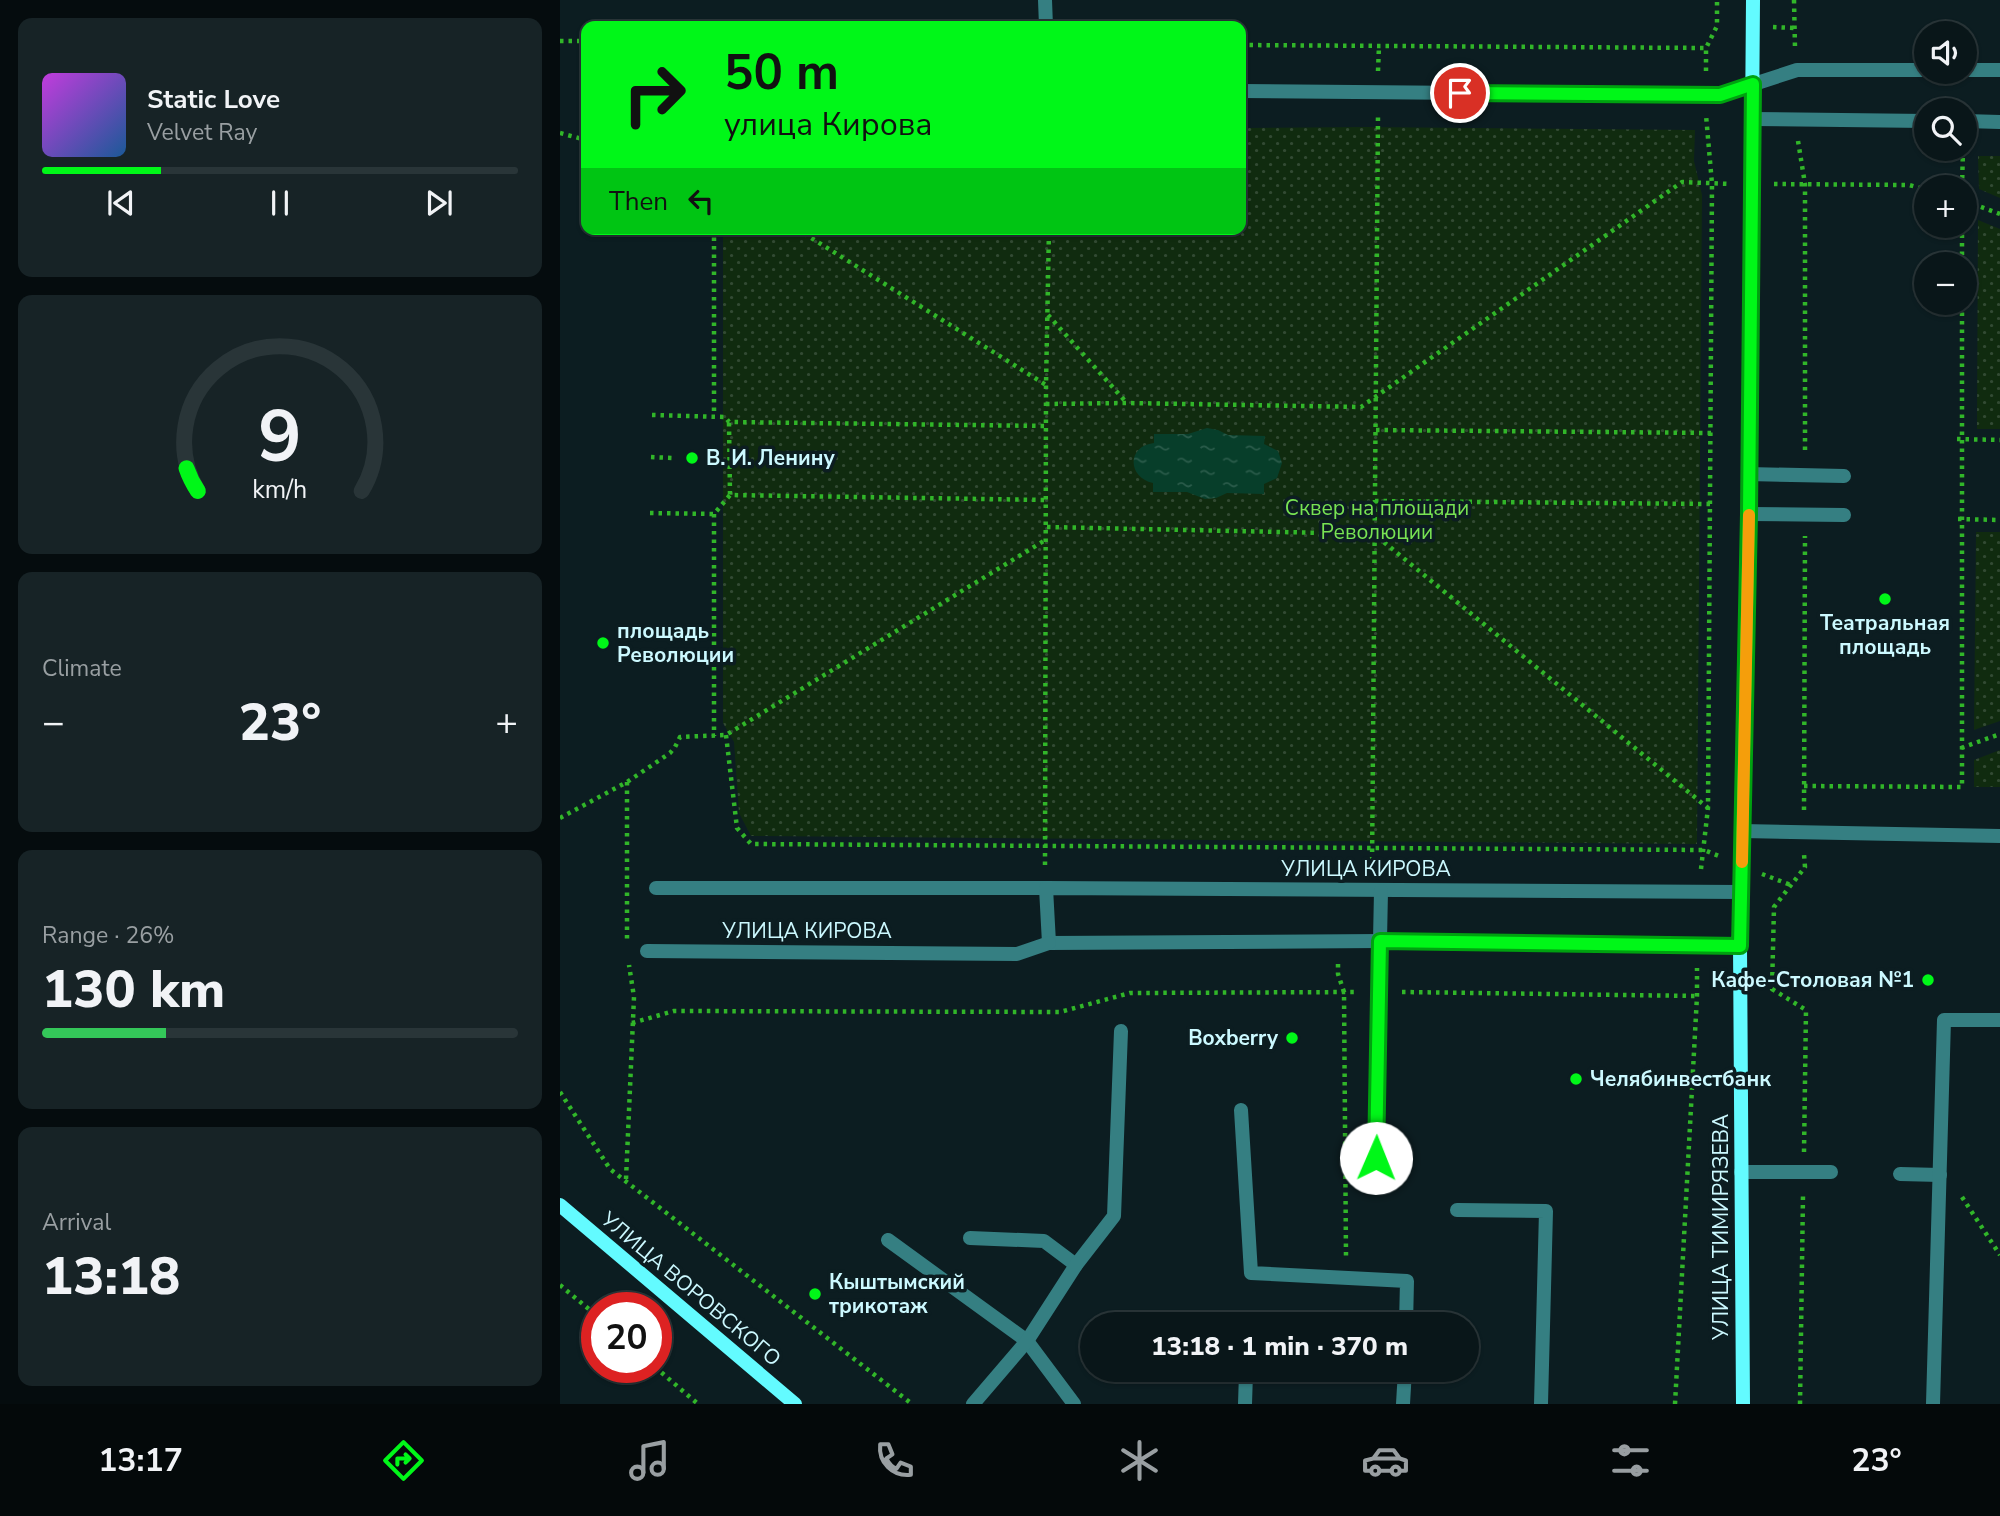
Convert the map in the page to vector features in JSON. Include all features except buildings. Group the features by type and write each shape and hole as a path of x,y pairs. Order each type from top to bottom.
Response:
{"street":[{"path":"1045,0 1046,21"},
{"name":"УЛИЦА ТИМИРЯЗЕВА","path":"1743,1404 1740,946 1749,514 1753,0"},
{"path":"1246,91 1720,95 1797,70 1914,70"},
{"path":"1977,70 2000,70"},
{"path":"1753,120 1914,121"},
{"path":"1977,121 2000,122"},
{"path":"1748,474 1844,476"},
{"path":"1749,514 1844,515"},
{"path":"1742,831 2000,836"},
{"name":"УЛИЦА КИРОВА","path":"656,888 1741,892"},
{"path":"1046,888 1049,943"},
{"path":"1375,1186 1381,891"},
{"name":"УЛИЦА КИРОВА","path":"647,951 1017,954 1049,943 1380,941 1740,946"},
{"path":"1933,1404 1944,1020 2000,1020"},
{"path":"973,1404 1027,1341 1076,1265 1114,1216 1121,1031"},
{"path":"1241,1110 1251,1273 1408,1281 1407,1312"},
{"path":"1741,1172 1831,1172"},
{"path":"1900,1174 1940,1175"},
{"name":"УЛИЦА ВОРОВСКОГО","path":"560,1205 795,1404"},
{"path":"1457,1210 1546,1211 1541,1404"},
{"path":"970,1238 1044,1241 1076,1265"},
{"path":"888,1240 1027,1341 1074,1404"},
{"path":"1245,1404 1246,1382"},
{"path":"1404,1404 1405,1382"}],"path":[{"path":"1794,0 1794,28"},
{"path":"560,41 581,41"},
{"path":"1246,45 1706,48"},
{"path":"1359,891 1372,872 1373,846 1379,46"},
{"path":"560,133 581,139"},
{"path":"1046,404 1361,407 1682,182 1712,184 1708,808 1697,891"},
{"path":"1805,184 1914,186"},
{"path":"1977,205 2000,214"},
{"path":"714,235 714,416"},
{"path":"807,235 1046,385"},
{"path":"1045,837 1049,235"},
{"path":"1048,315 1127,403"},
{"path":"1804,786 1962,787 1959,519 1962,315"},
{"path":"652,415 725,416 729,422 730,495 714,514 714,736"},
{"path":"729,422 1047,426"},
{"path":"1376,430 1711,433"},
{"path":"1960,439 2000,440"},
{"path":"651,457 673,458"},
{"path":"730,495 1047,499"},
{"path":"1375,501 1710,504"},
{"path":"650,513 714,514"},
{"path":"1959,519 2000,520"},
{"path":"1048,527 1374,534 1708,808"},
{"path":"560,818 627,782 670,753 680,737 726,735 1047,538"},
{"path":"1961,749 2000,734"},
{"path":"726,735 737,828 751,844 1704,850"},
{"path":"627,782 627,952"},
{"path":"1791,885 1774,906 1772,989 1806,1010 1800,1404"},
{"path":"1338,942 1338,974 1344,992 1347,1277"},
{"path":"1675,1404 1697,996 1696,944"},
{"path":"632,1023 674,1011 1060,1013 1129,993 1378,992 1697,996"},
{"path":"626,1180 634,998"},
{"path":"560,1092 610,1169 912,1404"},
{"path":"1940,1175 1952,1181 2000,1255"},
{"path":"560,1285 581,1303"},
{"path":"672,1382 698,1404"}],"green space":[{"name":"Сквер на площади Революции","path":"1246,128 1695,130 1694,161 1702,195 1697,844 751,836 739,813 734,742 723,723 723,235 1246,235"},
{"path":"1978,156 2000,156 2000,198 1979,189"},
{"path":"1978,220 2000,229 2000,429 1977,429"},
{"path":"1976,532 2000,532 2000,721 1974,730"},
{"path":"2000,750 2000,787 1974,787 1974,760"}],"water":[{"path":"1207,428 1228,435 1265,436 1264,444 1278,451 1282,463 1277,478 1264,484 1264,494 1227,493 1205,499 1187,492 1153,492 1153,483 1138,475 1135,455 1145,445 1154,443 1154,434 1188,434"}],"slow traffic":[{"path":"1742,862 1749,515"}],"place":[{"name":"В. И. Ленину","path":"692,458"},
{"name":"Театральная площадь","path":"1885,599"},
{"name":"площадь Революции","path":"603,643"},
{"name":"Кафе-Столовая №1","path":"1928,980"},
{"name":"Boxberry","path":"1292,1038"},
{"name":"Челябинвестбанк","path":"1576,1079"},
{"name":"Кыштымский трикотаж","path":"815,1294"}],"route":[{"path":"1376,1158 1380,941 1740,946 1749,514 1753,84 1720,95 1460,93"}]}
